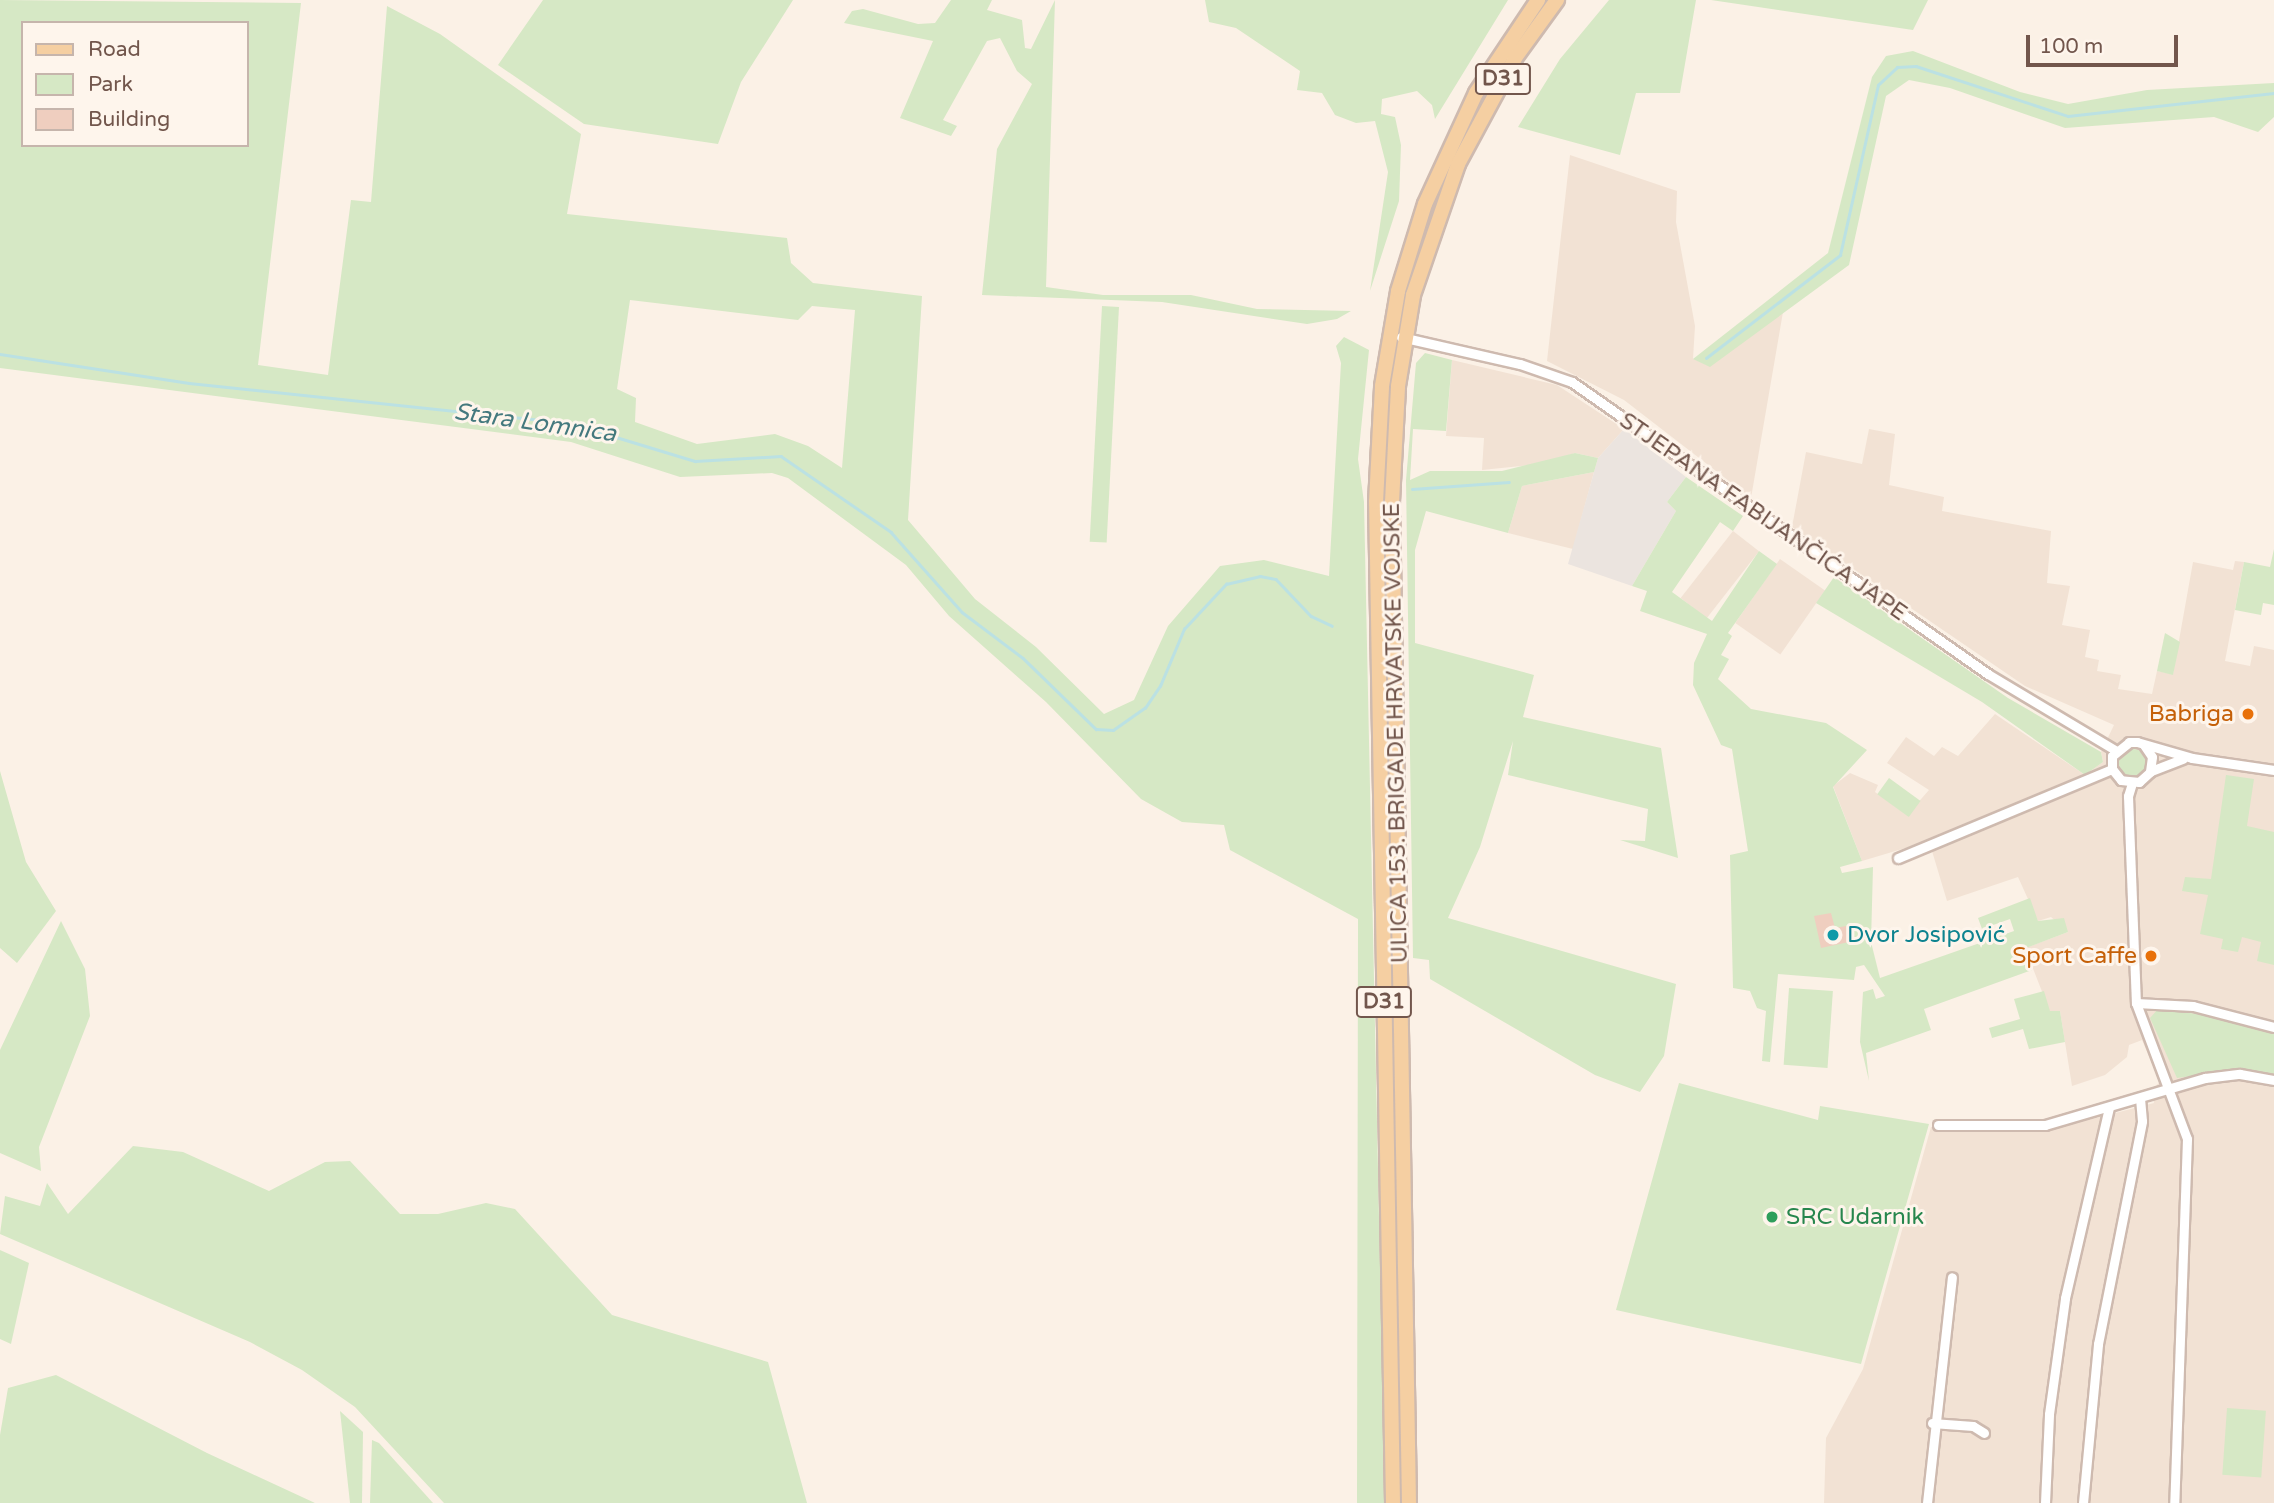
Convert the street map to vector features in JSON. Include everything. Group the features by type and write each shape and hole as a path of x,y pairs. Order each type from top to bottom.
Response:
{"main road":[{"name":"ULICA 153. BRIGADE HRVATSKE VOJSKE","path":"1393,1503 1376,502 1389,335 1410,248 1444,156 1476,93 1538,0"},
{"name":"ULICA 153. BRIGADE HRVATSKE VOJSKE","path":"1409,1503 1391,502 1405,337 1426,250 1458,164 1515,58 1557,0"}],"street":[{"name":"STJEPANA FABIJANČIĆA JAPE","path":"1389,335 1572,382 1988,674 2115,750"},
{"path":"2112,769 2115,750 2129,742 2192,758 2274,770"},
{"path":"2144,746 2152,757 2150,772"},
{"path":"2174,1503 2187,1149 2172,1090 2137,1003 2128,796 2132,783 2168,761 2192,758"},
{"path":"2112,769 2132,783"},
{"path":"1898,858 2112,769"},
{"path":"2137,1003 2193,1006 2274,1027"},
{"path":"1938,1125 2045,1125 2221,1075 2274,1080"},
{"path":"2083,1503 2098,1344 2142,1121 2140,1098"},
{"path":"2045,1503 2049,1414 2064,1298 2109,1107"},
{"path":"1927,1503 1932,1423 1952,1276"},
{"path":"1932,1423 1973,1426 1984,1433"}],"shaded area":[{"path":"1570,155 1677,191 1676,222 1695,326 1693,359 1747,336 1783,312 1751,498 1624,400 1547,361"},
{"path":"1452,360 1557,385 1624,429 1598,458 1575,453 1542,464 1482,470 1484,438 1446,436"},
{"path":"1624,429 1686,477 1667,502 1676,511 1632,586 1568,564 1598,458"},
{"path":"1869,429 1895,434 1889,485 1944,497 1942,511 2051,531 2047,583 2070,586 2062,625 2090,630 2085,657 2099,660 2097,671 2121,675 2118,689 2152,694 2157,671 2173,674 2193,562 2233,570 2235,561 2244,562 2225,661 2250,666 2254,646 2274,650 2274,1503 1824,1503 1826,1438 1863,1369 1931,1127 2061,1127 2154,1103 2151,1090 2160,1082 2142,1040 2129,1045 2127,1057 2105,1075 2072,1086 2060,1011 2050,1012 2025,948 2068,932 2051,917 2038,921 2018,877 1947,901 1929,841 1862,861 1833,786 1850,773 1878,785 1875,792 1907,815 1929,790 1887,763 1906,737 1934,756 1942,747 1958,756 1995,714 2085,775 2103,762 2101,752 2114,725 2025,686 1792,527 1806,452 1862,464"},
{"path":"1594,472 1573,549 1508,533 1522,486"},
{"path":"1733,531 1759,551 1707,618 1681,598"},
{"path":"1780,559 1825,591 1780,654 1735,623"}],"green space":[{"path":"0,0 301,3 258,365 328,375 351,200 371,202 387,6 440,34 581,134 567,214 787,238 791,263 813,283 922,296 908,520 975,599 1036,647 1104,714 1134,700 1168,626 1220,566 1264,560 1329,576 1341,363 1336,346 1344,337 1369,350 1358,459 1364,502 1385,1503 1357,1503 1358,919 1230,850 1224,825 1182,822 1141,799 1046,702 949,616 906,565 788,478 772,473 680,477 571,442 0,368","holes":["630,300 798,320 812,306 855,310 842,468 808,446 775,434 697,444 635,422 636,398 617,389"]},
{"path":"543,0 793,0 741,82 718,144 584,124 498,65"},
{"path":"951,0 992,0 987,10 1022,20 1025,48 1031,49 1055,0 1046,287 1103,295 1191,295 1257,309 1351,311 1337,319 1307,324 1162,302 982,295 997,149 1032,84 1017,71 1000,38 987,41 943,120 957,126 951,136 900,118 933,41 844,23 852,11 863,9 918,24 935,23"},
{"path":"1205,0 1508,0 1435,119 1432,105 1417,91 1382,99 1381,114 1395,117 1401,145 1399,201 1370,291 1388,172 1375,121 1356,123 1335,115 1322,93 1297,90 1300,71 1236,28 1209,22"},
{"path":"1609,0 1696,0 1680,93 1636,93 1620,155 1518,127 1560,59"},
{"path":"1711,0 1928,0 1913,30"},
{"path":"1913,51 2020,92 2068,104 2147,90 2274,83 2274,117 2258,132 2214,117 2065,128 1950,88 1909,80 1886,96 1849,265 1710,367 1693,359 1828,253 1872,77 1886,56"},
{"path":"1102,306 1119,307 1107,543 1090,542"},
{"path":"1425,353 1452,360 1446,431 1413,429 1410,480 1430,471 1502,471 1575,453 1598,458 1594,472 1522,486 1508,533 1426,511 1415,550 1415,643 1534,675 1523,717 1661,748 1678,858 1620,840 1645,841 1648,809 1508,775 1513,741 1480,847 1448,918 1676,984 1664,1056 1640,1092 1595,1075 1430,979 1429,960 1413,958 1406,480 1416,363"},
{"path":"1686,477 1743,516 1733,531 1720,522 1672,592 1712,621 1759,551 1777,564 1728,633 1732,636 1721,655 1729,659 1718,679 1751,709 1826,723 1867,750 1833,787 1862,861 1840,867 1842,873 1873,867 1871,942 1880,978 2014,931 2010,919 1982,929 1978,918 2030,898 2038,921 2064,918 2068,932 2026,948 2032,970 1924,1009 1931,1030 1866,1053 1869,1081 1860,1042 1863,992 1873,989 1876,999 1885,996 1864,965 1856,967 1854,980 1778,974 1770,1062 1762,1061 1766,1011 1757,1008 1750,991 1733,988 1730,855 1748,851 1732,749 1721,745 1693,685 1694,663 1707,634 1640,611 1647,591 1632,586 1676,511 1667,502"},
{"path":"2274,549 2274,605 2263,603 2261,615 2235,610 2244,562 2270,567"},
{"path":"1834,577 2008,698 2101,752 2103,762 2085,775 1982,702 1816,603"},
{"path":"2165,633 2180,642 2173,675 2157,671"},
{"path":"2133,749 2143,753 2147,763 2143,773 2133,777 2123,773 2119,763 2123,753"},
{"path":"0,771 26,862 56,911 17,963 0,948"},
{"path":"2226,775 2254,779 2247,826 2274,832 2274,965 2257,961 2261,942 2242,937 2238,952 2221,949 2223,939 2200,934 2208,895 2182,891 2185,877 2211,879"},
{"path":"1889,778 1921,801 1909,817 1877,794"},
{"path":"61,921 85,969 90,1016 39,1147 41,1171 0,1153 0,1050"},
{"path":"1789,988 1833,991 1828,1068 1784,1065"},
{"path":"2044,991 2050,1011 2060,1011 2065,1042 2029,1049 2023,1029 1992,1038 1989,1028 2020,1019 2014,999"},
{"path":"2158,1009 2238,1019 2274,1032 2274,1077 2236,1070 2177,1078 2150,1018"},
{"name":"SRC Udarnik","path":"1679,1083 1818,1120 1820,1106 1929,1124 1861,1364 1616,1310"},
{"path":"133,1146 183,1152 269,1191 325,1162 350,1161 400,1214 438,1214 486,1203 515,1209 612,1315 768,1362 807,1503 444,1503 355,1407 302,1370 250,1342 0,1234 5,1196 40,1206 47,1183 68,1214"},
{"path":"0,1250 29,1263 11,1344 0,1339"},
{"path":"56,1375 207,1453 315,1503 0,1503 0,1435 8,1388"},
{"path":"2227,1408 2266,1411 2261,1478 2222,1475"},
{"path":"340,1411 363,1432 362,1503 350,1503"},
{"path":"372,1440 379,1443 433,1503 370,1503"}],"building":[{"name":"Dvor Josipović","path":"1831,913 1835,928 1846,926 1849,942 1821,948 1814,916"}],"waterway":[{"path":"1706,358 1840,255 1878,85 1897,67 1916,66 2068,116 2274,93"},
{"name":"Stara Lomnica","path":"0,354 189,383 570,423 695,461 781,456 891,532 962,612 1023,658 1096,729 1113,730 1145,708 1160,686 1184,629 1226,584 1260,576 1276,579 1311,616 1332,626"},
{"path":"1412,489 1509,482"}],"place":[{"name":"Babriga","path":"2248,714"},
{"name":"Dvor Josipović","path":"1833,935"},
{"name":"Sport Caffe","path":"2151,956"},
{"name":"SRC Udarnik","path":"1772,1217"}]}
